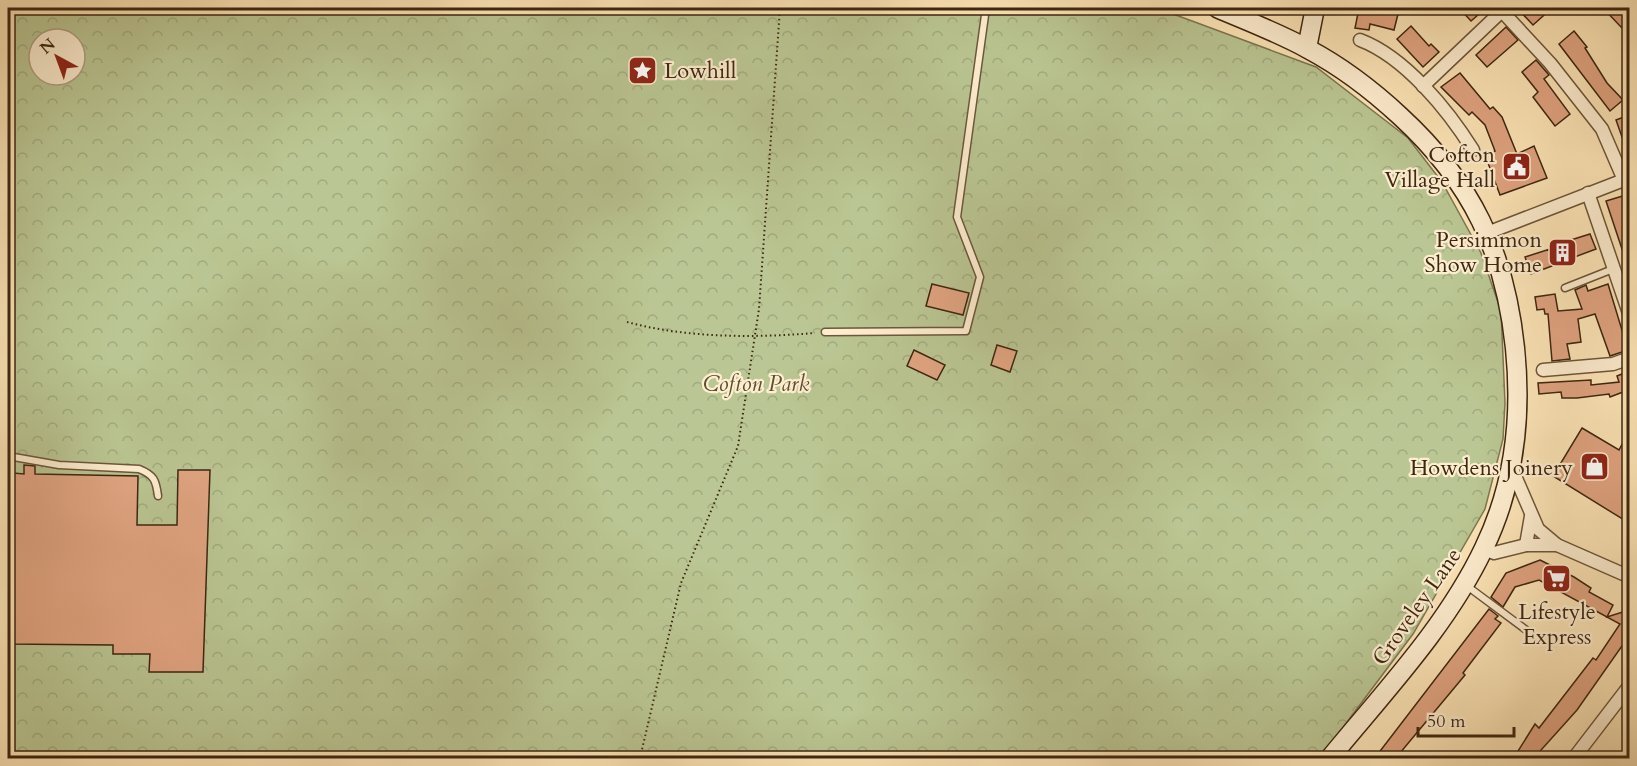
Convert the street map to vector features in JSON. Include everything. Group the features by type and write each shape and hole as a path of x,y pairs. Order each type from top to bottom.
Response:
{"main road":[{"name":"Groveley Lane","path":"1217,8 1307,48 1373,91 1418,132 1458,180 1487,233 1500,266 1511,310 1519,380 1512,469 1501,506 1484,549 1465,584 1424,643 1330,759"},
{"path":"1307,48 1315,8"}],"street":[{"path":"1423,86 1502,8 1550,63 1602,129 1627,179 1487,233"},
{"path":"1360,40 1381,47 1423,86 1459,127 1473,150"},
{"path":"1588,193 1629,316"},
{"path":"1543,370 1613,364 1629,358"},
{"path":"1512,469 1538,529 1557,544 1629,577"},
{"path":"1526,545 1531,516"},
{"path":"1484,549 1494,553 1526,545 1557,544"},
{"path":"1574,759 1629,685"}],"lane":[{"path":"825,332 966,331 980,277 957,217 986,8"},
{"path":"1565,288 1613,269"},
{"path":"8,456 59,465 139,469 150,473 156,480 158,496"},
{"path":"1465,584 1541,641"}],"path":[{"path":"640,759 681,583 738,446 756,334 780,8"},
{"path":"627,322 663,330 756,334 825,332"}],"green space":[{"name":"Cofton Park","path":"8,8 1157,8 1316,67 1408,138 1442,182 1481,253 1501,311 1505,403 1503,439 1485,509 1413,634 1320,758 8,758"}],"building":[{"path":"1359,8 1398,14 1394,30 1370,24 1369,30 1355,28"},
{"path":"1459,8 1486,8 1471,21"},
{"path":"1517,8 1552,8 1533,25"},
{"path":"1603,8 1629,8 1629,34 1621,27"},
{"path":"1411,26 1429,46 1431,44 1439,52 1423,67 1397,39"},
{"path":"1506,27 1518,40 1487,67 1476,55"},
{"path":"1574,31 1587,47 1585,48 1607,83 1623,100 1610,111 1559,44"},
{"path":"1536,60 1549,75 1544,79 1570,114 1555,126 1533,97 1538,92 1522,72"},
{"path":"1460,73 1490,109 1493,107 1502,117 1517,154 1534,146 1547,178 1500,195 1485,155 1495,151 1485,125 1472,112 1469,115 1441,87"},
{"path":"1629,115 1629,153 1628,154 1616,120"},
{"path":"1626,195 1629,209 1629,264 1627,264 1606,201"},
{"path":"1590,234 1596,249 1564,261 1558,244"},
{"path":"1550,249 1552,266 1531,274 1525,257"},
{"path":"932,284 969,293 963,315 926,306"},
{"path":"1608,284 1628,350 1610,356 1595,314 1578,319 1581,342 1567,344 1570,359 1552,361 1548,314 1545,314 1544,309 1537,310 1535,297 1555,294 1558,311 1582,309 1575,290 1586,285 1588,291"},
{"path":"997,345 1017,351 1010,372 991,365"},
{"path":"914,350 945,365 937,380 907,366"},
{"path":"1629,371 1629,406 1623,392 1610,397 1609,394 1577,398 1562,398 1561,392 1539,394 1538,383 1591,380 1591,385 1619,382 1617,376"},
{"name":"Howdens Joinery","path":"1582,428 1619,450 1629,431 1629,523 1553,476"},
{"path":"24,465 35,466 35,474 138,476 137,525 177,525 178,470 210,470 203,672 149,672 150,654 113,654 113,645 8,644 13,473 24,474"},
{"path":"1540,560 1574,577 1591,588 1589,592 1613,605 1607,617 1539,580 1515,587 1503,607 1491,597 1506,573"},
{"path":"1489,609 1498,616 1495,619 1501,623 1463,673 1465,675 1395,759 1374,759"},
{"path":"1629,610 1629,636 1577,710 1533,759 1513,759 1535,724 1539,728 1593,658 1596,660 1620,624 1607,617"}],"place":[{"name":"Lowhill","path":"643,70"},
{"name":"Cofton Village Hall","path":"1516,167"},
{"name":"Persimmon Show Home","path":"1563,252"},
{"name":"Howdens Joinery","path":"1594,467"},
{"name":"Lifestyle Express","path":"1557,579"}]}
